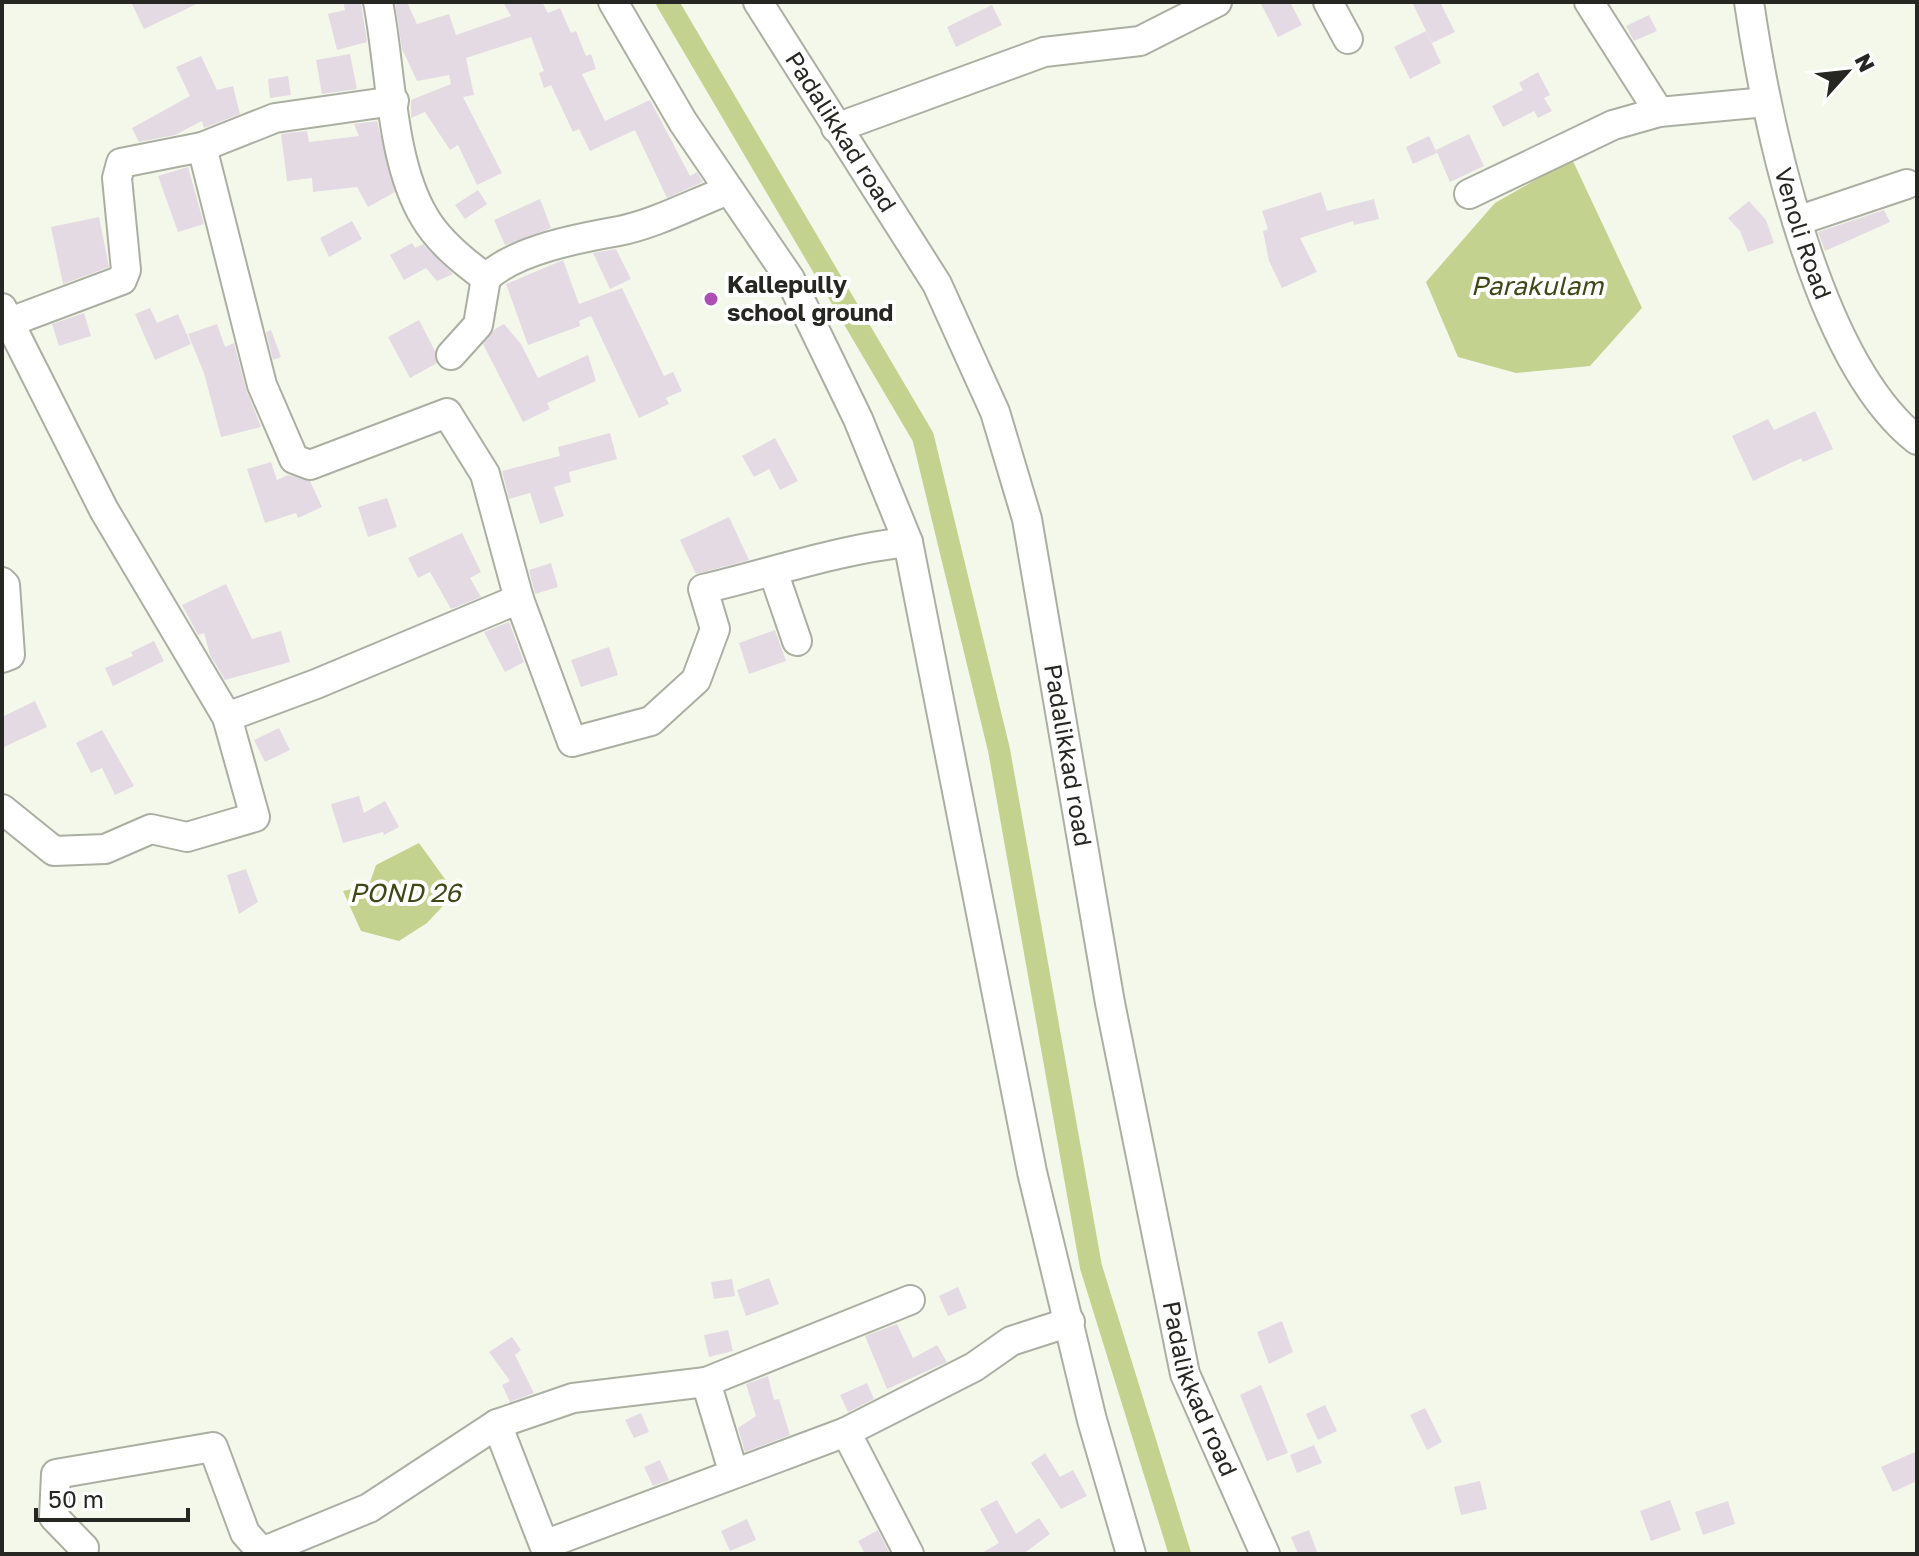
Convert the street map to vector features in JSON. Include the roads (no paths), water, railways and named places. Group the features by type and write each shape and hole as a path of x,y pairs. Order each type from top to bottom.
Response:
{"street":[{"path":"378,2 411,191 426,220 450,247 486,278"},
{"path":"613,2 683,122 790,279 858,419 908,542 1032,1172 1092,1420 1131,1554"},
{"name":"Padalikkad road","path":"758,2 937,284 995,412 1027,519 1110,1003 1185,1374 1265,1554"},
{"path":"836,128 1044,52 1140,41 1217,2"},
{"path":"1328,2 1348,39"},
{"path":"1589,2 1659,112"},
{"name":"Venoli Road","path":"1749,2 1766,102 1797,221 1829,310 1870,390 1917,440"},
{"path":"2,809 54,851 105,849 151,829 187,837 255,817 227,717 104,510 4,318 122,280 126,270 117,178 121,163 202,147 275,118 394,101"},
{"path":"1469,194 1613,125 1659,112 1766,102"},
{"path":"202,147 262,385 294,459 310,465 447,413 485,474 519,599 572,742 651,721 696,680 715,629 703,589 774,574 865,546 908,542"},
{"path":"1797,221 1907,184"},
{"path":"451,355 478,325 486,278 497,268 579,237 619,230 729,190"},
{"path":"774,574 797,641"},
{"path":"2,582 5,585 10,655 2,658"},
{"path":"227,717 316,684 519,599"},
{"path":"83,1554 84,1548 54,1517 56,1474 213,1447 245,1533 262,1553 369,1508 497,1424 573,1398 706,1382 910,1300"},
{"path":"497,1424 544,1545 733,1471 846,1432 974,1367 1011,1341 1070,1322"},
{"path":"706,1382 733,1471"},
{"path":"846,1432 909,1554"}],"water":[{"name":"Parakulam","path":"1572,159 1642,308 1590,366 1516,373 1458,357 1426,282 1495,203"},
{"name":"POND 26","path":"419,843 455,893 427,923 399,941 361,931 343,891 369,885 376,865"}],"waterway":[{"path":"667,2 923,437 999,750 1091,1267 1180,1554"}],"place":[{"name":"Kallepully school ground","path":"711,299"}]}
